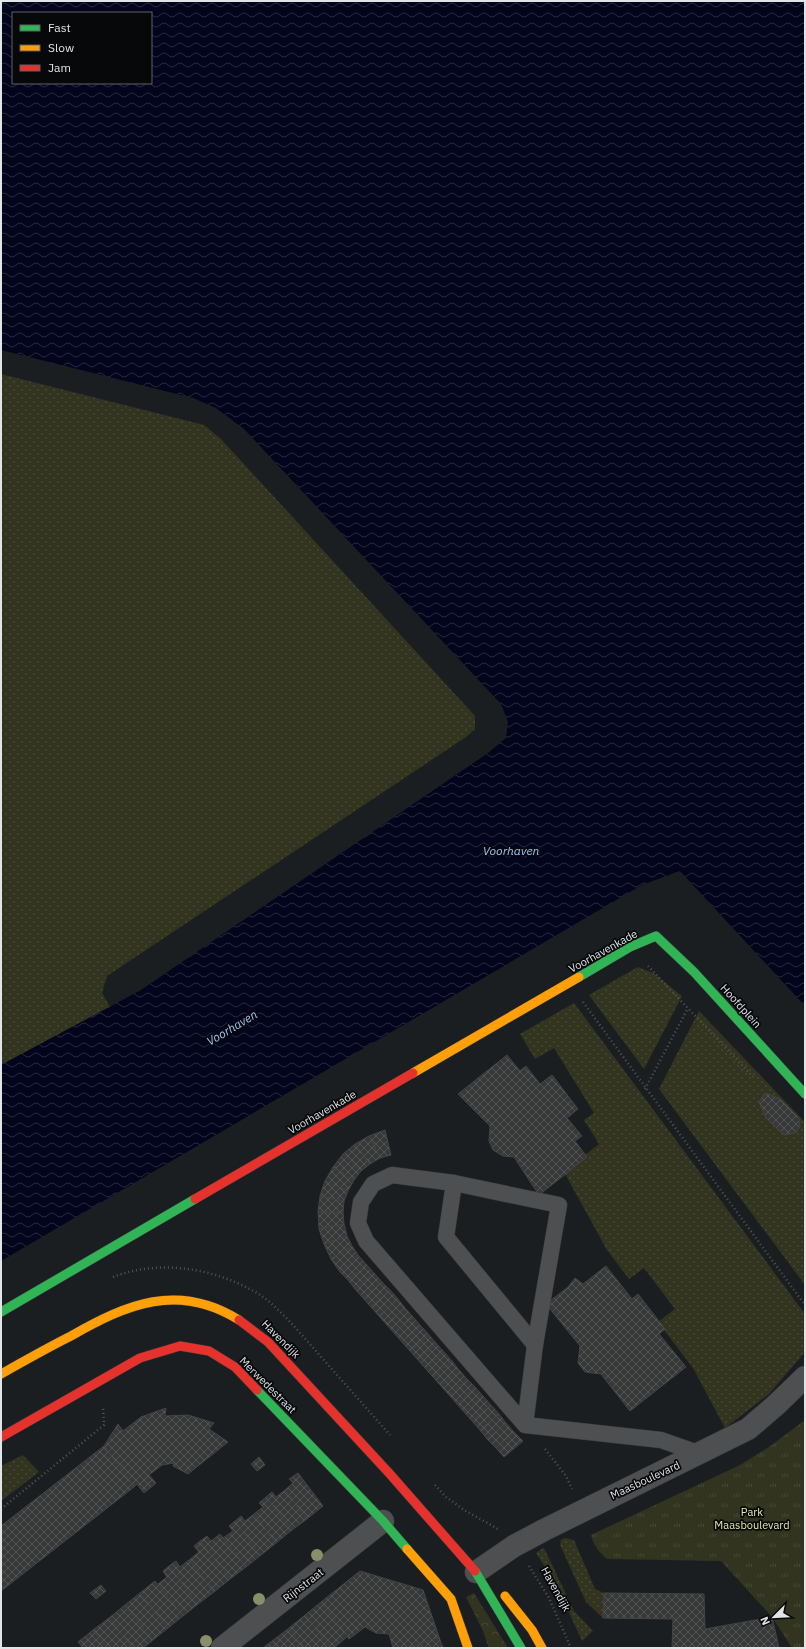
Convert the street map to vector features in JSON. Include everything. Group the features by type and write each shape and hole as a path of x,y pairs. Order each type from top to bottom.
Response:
{"street":[{"name":"Voorhavenkade","path":"1,1312 630,947 656,936"},
{"name":"Hoofdplein","path":"656,936 694,972 805,1094"},
{"name":"Havendijk","path":"1,1374 108,1314 124,1307 141,1303 171,1300 202,1303 238,1317 268,1342 389,1473 476,1572 508,1599 532,1630 542,1648"},
{"name":"Merwedestraat","path":"1,1437 140,1358 180,1346 209,1351 235,1367 383,1521"},
{"name":"Maasboulevard","path":"476,1572 514,1546 582,1510 701,1454 748,1430 805,1377"},
{"name":"Rijnstraat","path":"222,1648 383,1521"},
{"path":"383,1521 451,1599 468,1648"},
{"name":"Havendijk","path":"476,1572 510,1627 521,1648"}],"lane":[{"path":"525,1425 535,1345 559,1205 454,1183 392,1175 373,1184 361,1202 358,1223 366,1241 525,1425 661,1440 701,1454"},
{"path":"454,1183 446,1237 535,1345"}],"path":[{"path":"570,983 645,1089 805,1305"},
{"path":"645,1089 688,1008"},
{"path":"1,1509 104,1426 102,1379"},
{"path":"525,1425 566,1476 582,1510"},
{"name":"Havendijk","path":"514,1546 532,1570 549,1598 571,1648"}],"green space":[{"path":"1,374 204,425 221,439 475,716 475,729 466,737 107,976 102,993 110,1007 1,1065"},
{"path":"638,967 653,973 682,996 644,1069 589,995"},
{"path":"574,1003 805,1314 805,1352 769,1394 725,1428 693,1368 658,1322 675,1309 644,1268 629,1279 607,1250 564,1172 599,1144 584,1120 594,1113 554,1048 535,1059 520,1034"},
{"path":"699,1011 805,1122 805,1285 659,1089"},
{"name":"Park Maasboulevard","path":"805,1420 805,1648 792,1648 772,1617 721,1561 607,1559 595,1546 591,1535 740,1465 769,1447"},
{"path":"23,1455 39,1472 1,1501 1,1466"},
{"path":"565,1538 574,1540 595,1589 604,1593 603,1618 586,1602 560,1545 561,1540"},
{"path":"543,1548 574,1611 593,1631 582,1641 556,1584 536,1553"},
{"path":"474,1593 508,1648 489,1648 483,1631 466,1597"}],"water":[{"name":"Voorhaven","path":"1,1 805,1 805,1006 680,871 642,885 1,1261 1,1065 141,990 488,753 506,738 508,722 501,704 244,429 216,408 193,398 1,350"}],"building":[{"path":"507,1055 520,1071 526,1066 540,1084 552,1075 578,1109 567,1118 582,1136 575,1141 587,1157 539,1195 514,1157 503,1156 493,1150 489,1141 490,1126 458,1094"},
{"path":"764,1094 769,1094 781,1100 797,1116 800,1127 795,1133 784,1135 766,1118 759,1102"},
{"path":"385,1130 391,1155 380,1158 369,1136"},
{"path":"369,1136 380,1158 370,1164 355,1144"},
{"path":"355,1144 370,1164 361,1171 343,1154"},
{"path":"343,1154 361,1171 354,1180 333,1167"},
{"path":"333,1167 354,1180 348,1191 325,1181"},
{"path":"325,1181 348,1191 344,1201 320,1196"},
{"path":"320,1196 344,1201 343,1213 318,1212"},
{"path":"318,1212 343,1213 344,1224 319,1229"},
{"path":"344,1224 347,1236 324,1244 319,1229"},
{"path":"347,1236 352,1246 331,1259 324,1244"},
{"path":"352,1246 358,1255 340,1272 331,1259"},
{"path":"358,1255 366,1264 348,1280 340,1272"},
{"path":"366,1264 374,1273 355,1289 348,1280"},
{"path":"606,1266 632,1299 638,1294 665,1329 659,1334 686,1367 630,1411 601,1374 585,1372 578,1363 580,1346 546,1304 568,1287 575,1278 583,1284"},
{"path":"374,1273 382,1282 363,1298 355,1289"},
{"path":"382,1282 390,1290 371,1307 363,1298"},
{"path":"390,1290 398,1299 379,1316 371,1307"},
{"path":"398,1299 405,1308 386,1324 379,1316"},
{"path":"405,1308 413,1317 394,1333 386,1324"},
{"path":"413,1317 421,1326 402,1342 394,1333"},
{"path":"421,1326 429,1335 410,1351 402,1342"},
{"path":"429,1335 436,1343 418,1360 410,1351"},
{"path":"436,1343 444,1352 425,1368 418,1360"},
{"path":"444,1352 452,1361 433,1377 425,1368"},
{"path":"452,1361 459,1370 441,1386 433,1377"},
{"path":"459,1370 467,1379 449,1395 441,1386"},
{"path":"467,1379 475,1387 457,1404 449,1395"},
{"path":"475,1387 483,1396 464,1412 457,1404"},
{"path":"483,1396 491,1405 472,1421 464,1412"},
{"path":"491,1405 499,1414 480,1430 472,1421"},
{"path":"166,1408 165,1416 188,1415 214,1423 209,1429 228,1442 188,1474 173,1466 174,1463 162,1465 149,1475 156,1483 144,1493 137,1484 134,1487 104,1446 118,1424 123,1431 141,1417"},
{"path":"499,1414 506,1423 487,1439 480,1430"},
{"path":"506,1423 514,1432 496,1448 487,1439"},
{"path":"514,1432 523,1441 504,1457 496,1448"},
{"path":"104,1446 134,1487 1,1591 1,1526"},
{"path":"259,1457 265,1465 257,1471 251,1464"},
{"path":"298,1473 323,1506 307,1519 285,1490 293,1483 289,1479"},
{"path":"285,1490 307,1519 292,1530 266,1497 272,1492 276,1497"},
{"path":"266,1497 292,1530 276,1543 254,1514 263,1507 259,1503"},
{"path":"254,1514 276,1543 261,1555 235,1521 241,1516 245,1521"},
{"path":"235,1521 261,1555 246,1567 223,1538 233,1531 229,1526"},
{"path":"220,1534 246,1567 230,1579 200,1541 207,1536 211,1541"},
{"path":"200,1541 230,1579 214,1592 189,1560 199,1552 194,1546"},
{"path":"189,1560 214,1592 198,1604 169,1566 176,1561 180,1567"},
{"path":"169,1566 198,1604 183,1616 158,1584 167,1577 163,1571"},
{"path":"360,1571 423,1590 439,1637 408,1648 393,1648 389,1634 376,1633 365,1627 349,1639 321,1602"},
{"path":"155,1581 183,1616 168,1628 140,1593"},
{"path":"101,1585 106,1591 96,1599 90,1593"},
{"path":"140,1593 168,1628 153,1640 125,1605"},
{"path":"604,1593 704,1594 705,1629 772,1617 779,1648 672,1648 673,1619 603,1618"},
{"path":"321,1602 348,1636 334,1648 331,1648 305,1615"},
{"path":"125,1605 153,1640 143,1648 133,1648 109,1618"},
{"path":"305,1615 331,1648 305,1648 289,1628"},
{"path":"109,1618 133,1648 107,1648 93,1630"},
{"path":"289,1628 305,1648 278,1648 272,1641"},
{"path":"93,1630 107,1648 83,1648 78,1642"},
{"path":"439,1637 443,1648 408,1648"},
{"path":"272,1641 278,1648 263,1648"}],"traffic: fast":[{"path":"579,977 630,947 656,936 694,972 805,1094"},
{"path":"1,1312 195,1199"},
{"path":"257,1390 383,1521 407,1549"},
{"path":"475,1571 521,1648"}],"traffic: slow":[{"path":"413,1073 579,977"},
{"path":"1,1374 112,1315 133,1307 153,1302 174,1300 195,1302 217,1308 239,1320"},
{"path":"407,1549 451,1599 468,1648"},
{"path":"505,1596 532,1630 542,1648"}],"traffic: jam":[{"path":"195,1199 413,1073"},
{"path":"239,1320 268,1342 389,1473 475,1571"},
{"path":"1,1437 140,1358 180,1346 209,1351 235,1367 257,1390"}]}
